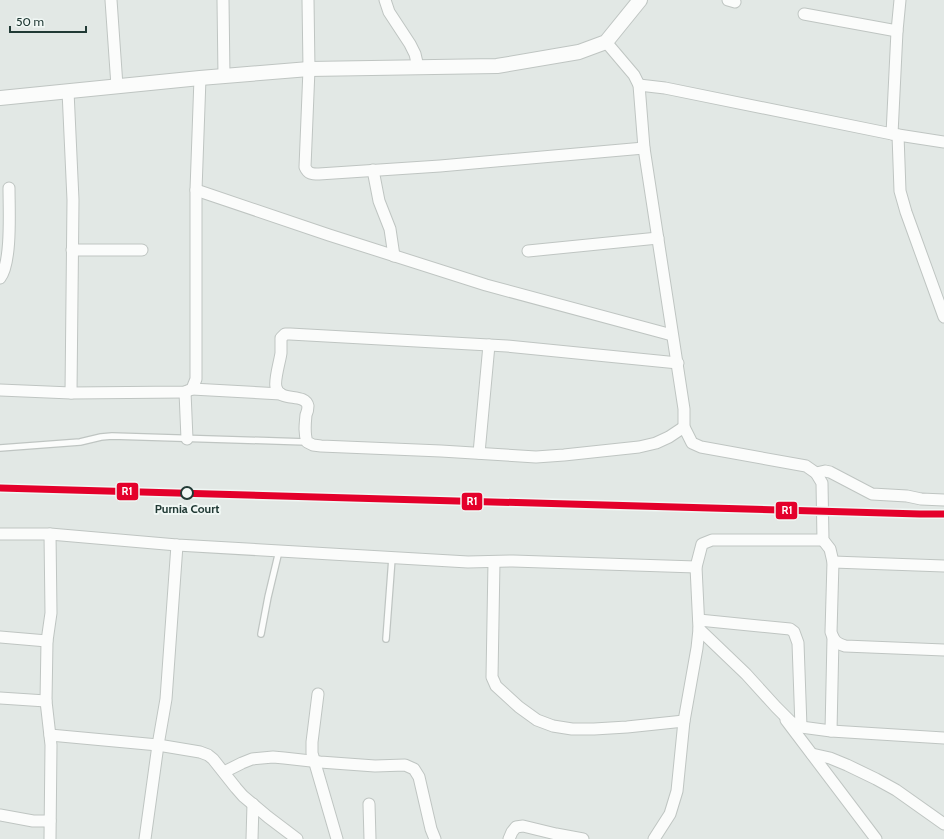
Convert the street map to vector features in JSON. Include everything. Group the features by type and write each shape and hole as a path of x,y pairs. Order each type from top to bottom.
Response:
{"street":[{"path":"111,0 117,86"},
{"path":"223,0 224,76"},
{"path":"308,0 309,69 306,168 310,174 644,148"},
{"path":"385,0 389,12 415,54 418,67"},
{"path":"0,98 200,78 309,69 497,66 579,52 606,42 640,0"},
{"path":"900,0 897,31 895,135 900,191 906,212 944,317"},
{"path":"804,14 897,31"},
{"path":"606,42 634,75 639,85 644,148 672,335 678,362 684,409 684,427 692,443 701,447 806,466 816,473 822,484 823,540 830,550 833,562 831,632 833,638 832,731"},
{"path":"187,439 188,390 196,379 196,190 200,78"},
{"path":"639,85 665,88 895,135 944,142"},
{"path":"68,91 73,200 71,393"},
{"path":"373,170 379,201 390,229 394,256"},
{"path":"0,278 6,266 9,235 9,188"},
{"path":"196,190 394,256 486,284 672,335"},
{"path":"528,251 658,238"},
{"path":"72,250 142,250"},
{"path":"281,394 275,385 281,352 281,338 285,334 489,345 678,362"},
{"path":"478,453 489,345"},
{"path":"0,390 71,393 188,390 281,394 283,396 299,398 305,401 308,406 305,435 307,442 313,445 321,446 432,450 536,457 639,447 656,443 669,437 684,427"},
{"path":"816,473 830,472 872,494 944,500"},
{"path":"0,534 50,534 177,545 468,562 513,561 696,567"},
{"path":"50,534 51,613 47,641 46,701 51,745 50,839"},
{"path":"654,839 670,814 677,791 684,721 697,648 699,625 696,567 702,544 712,540 823,540"},
{"path":"146,839 158,745 166,699 177,545"},
{"path":"494,562 492,677 496,686 519,707 537,720 544,723 572,729 627,728 684,721"},
{"path":"833,562 944,566"},
{"path":"699,625 776,707 791,722 801,727 832,731 944,738"},
{"path":"699,625 790,629 794,632 798,642 801,727"},
{"path":"0,637 47,641"},
{"path":"833,638 838,643 845,646 944,650"},
{"path":"318,694 312,753 338,839"},
{"path":"0,698 46,701"},
{"path":"776,707 876,839"},
{"path":"50,735 158,745 208,754 214,759 236,788 253,804 297,839"},
{"path":"812,754 830,758 847,765 896,790 944,824"},
{"path":"224,772 252,759 284,758 375,766 405,765 414,769 419,777 431,829 435,839"},
{"path":"252,839 253,804"},
{"path":"369,804 370,839"},
{"path":"0,815 33,821 50,821"},
{"path":"509,839 516,827 523,826 582,839"}],"lane":[{"path":"0,448 80,442 112,436 307,442"},
{"path":"261,634 279,551"},
{"path":"386,639 392,558"}],"transit line":[{"name":"R1","path":"0,488 944,514"}],"place":[{"name":"Purnia Court","path":"187,493"}]}
